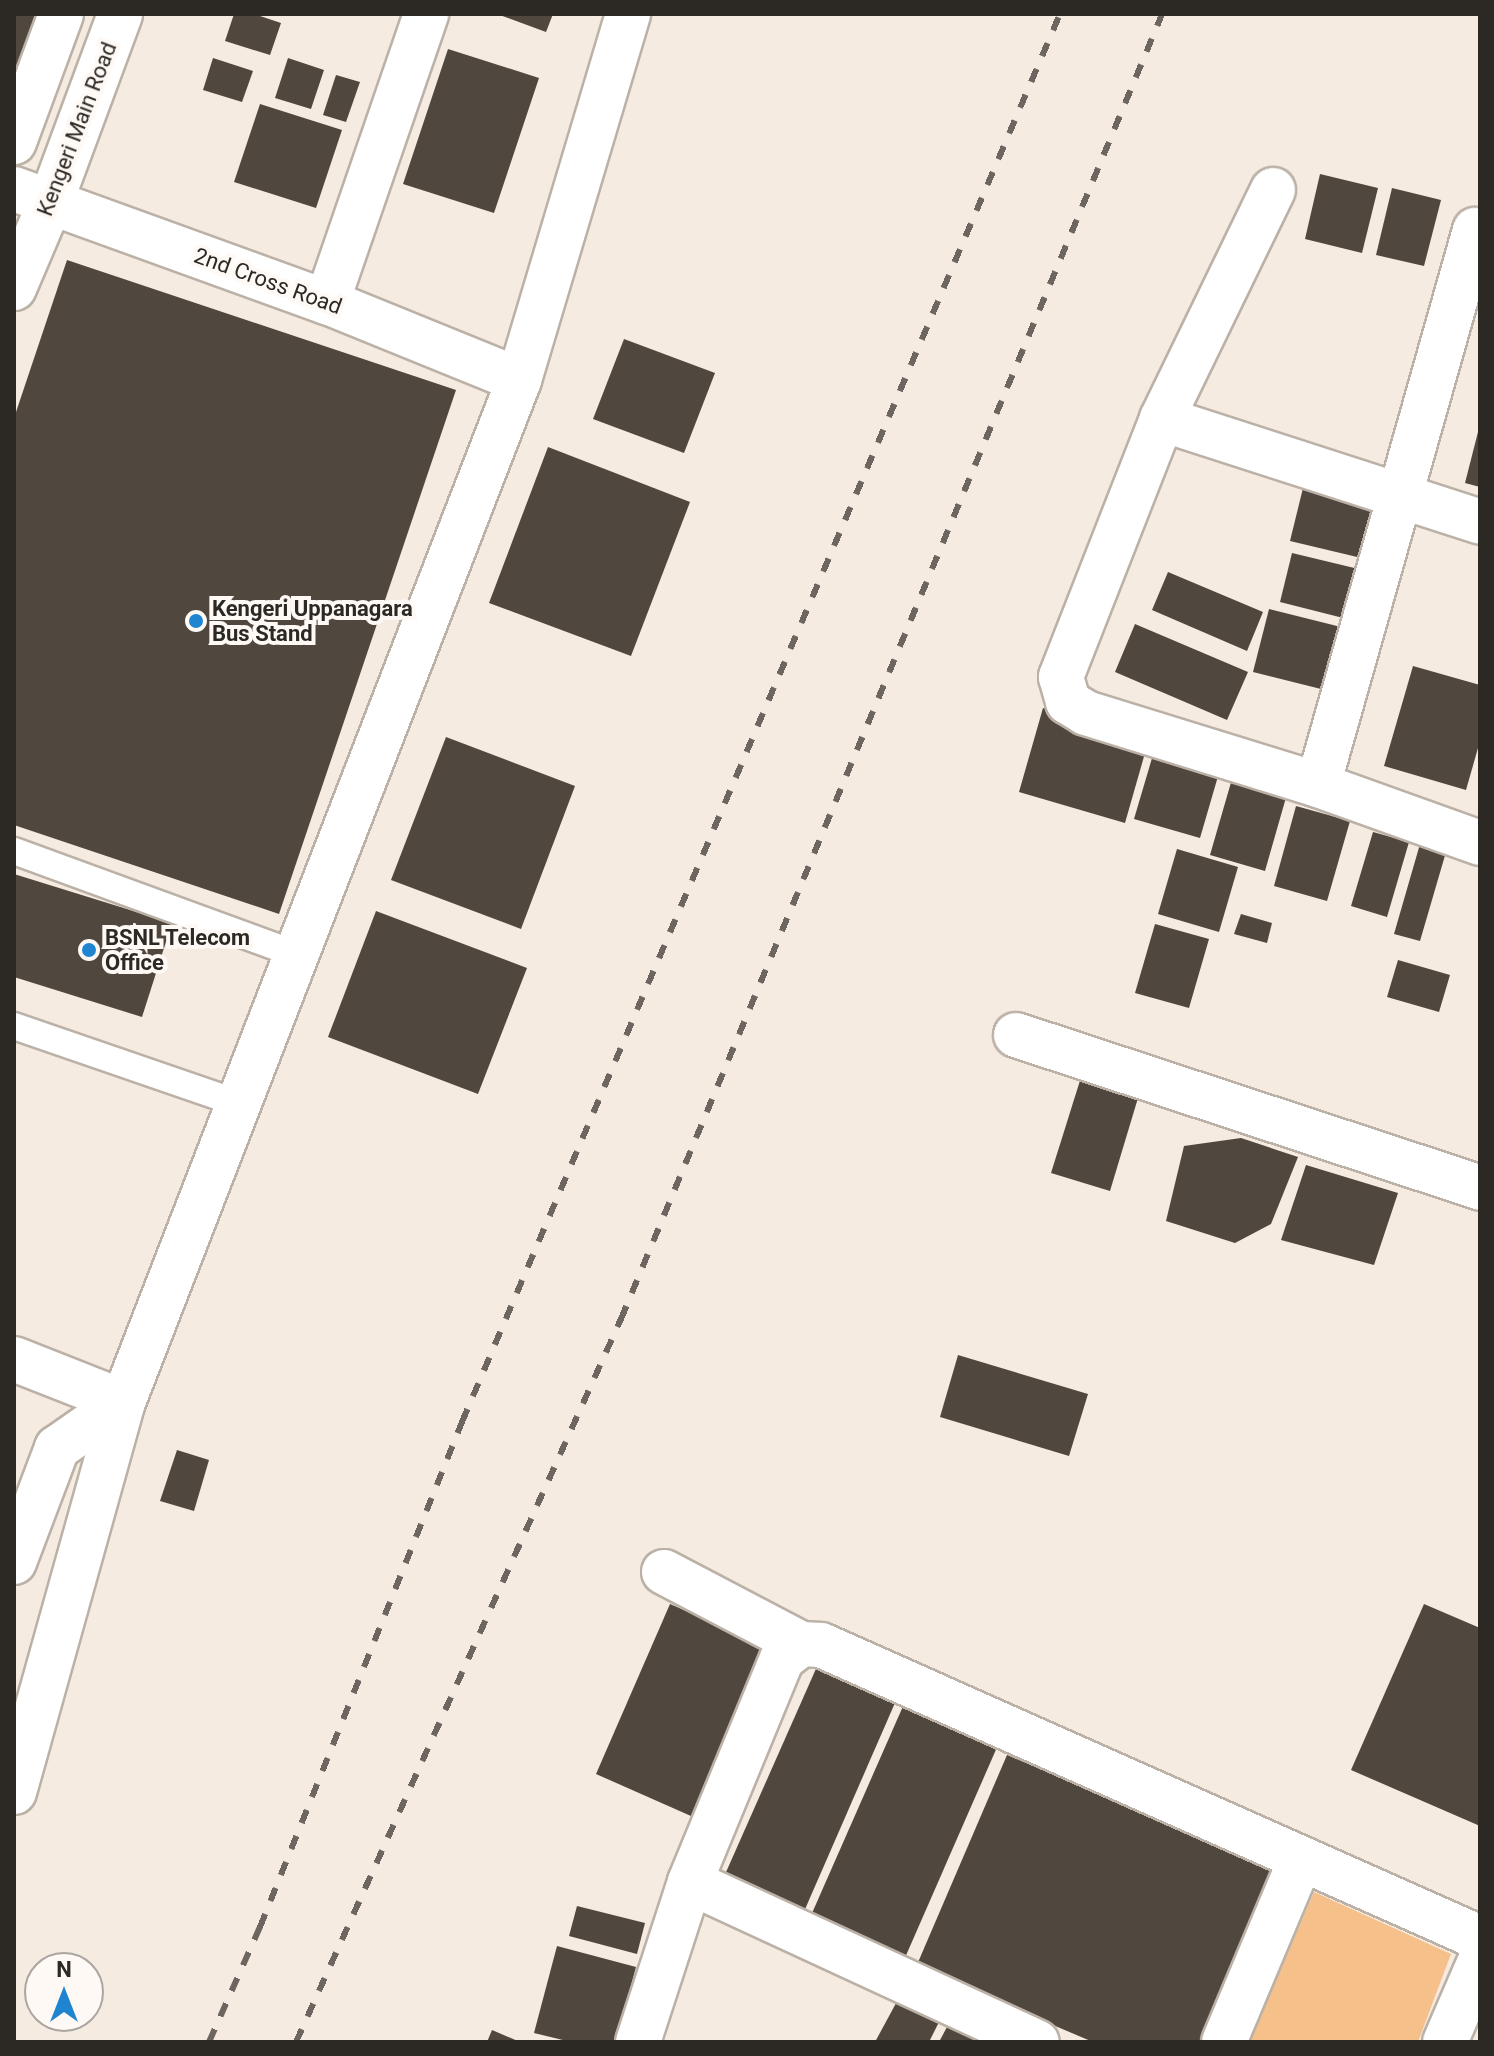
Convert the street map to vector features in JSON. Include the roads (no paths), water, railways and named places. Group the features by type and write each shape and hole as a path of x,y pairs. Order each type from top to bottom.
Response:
{"street":[{"path":"14,142 61,14"},
{"name":"Kengeri Main Road","path":"14,288 32,195 120,14"},
{"path":"327,302 426,14"},
{"path":"14,1792 123,1402 519,380 628,14"},
{"path":"1273,190 1162,419 1061,677 1068,702 1086,713 1318,785 1480,843"},
{"name":"2nd Cross Road","path":"32,195 327,302 519,380"},
{"path":"1318,785 1475,230"},
{"path":"1162,419 1480,522"},
{"path":"1016,1035 1480,1188"},
{"path":"14,1359 123,1402"},
{"path":"14,1562 57,1448 123,1402"},
{"path":"664,1572 801,1644 821,1645 1480,1938"},
{"path":"638,2042 690,1882 782,1659 801,1644"},
{"path":"1224,2042 1301,1859"},
{"path":"690,1882 1037,2042"},
{"path":"1445,2042 1480,1961"}],"lane":[{"path":"14,851 296,954"},
{"path":"14,1026 238,1103"}],"railway":[{"path":"209,2042 260,1927 462,1422 1060,14"},
{"path":"296,2042 621,1319 1162,14"}],"place":[{"name":"Kengeri Uppanagara Bus Stand","path":"196,621"},
{"name":"BSNL Telecom Office","path":"89,950"}]}
